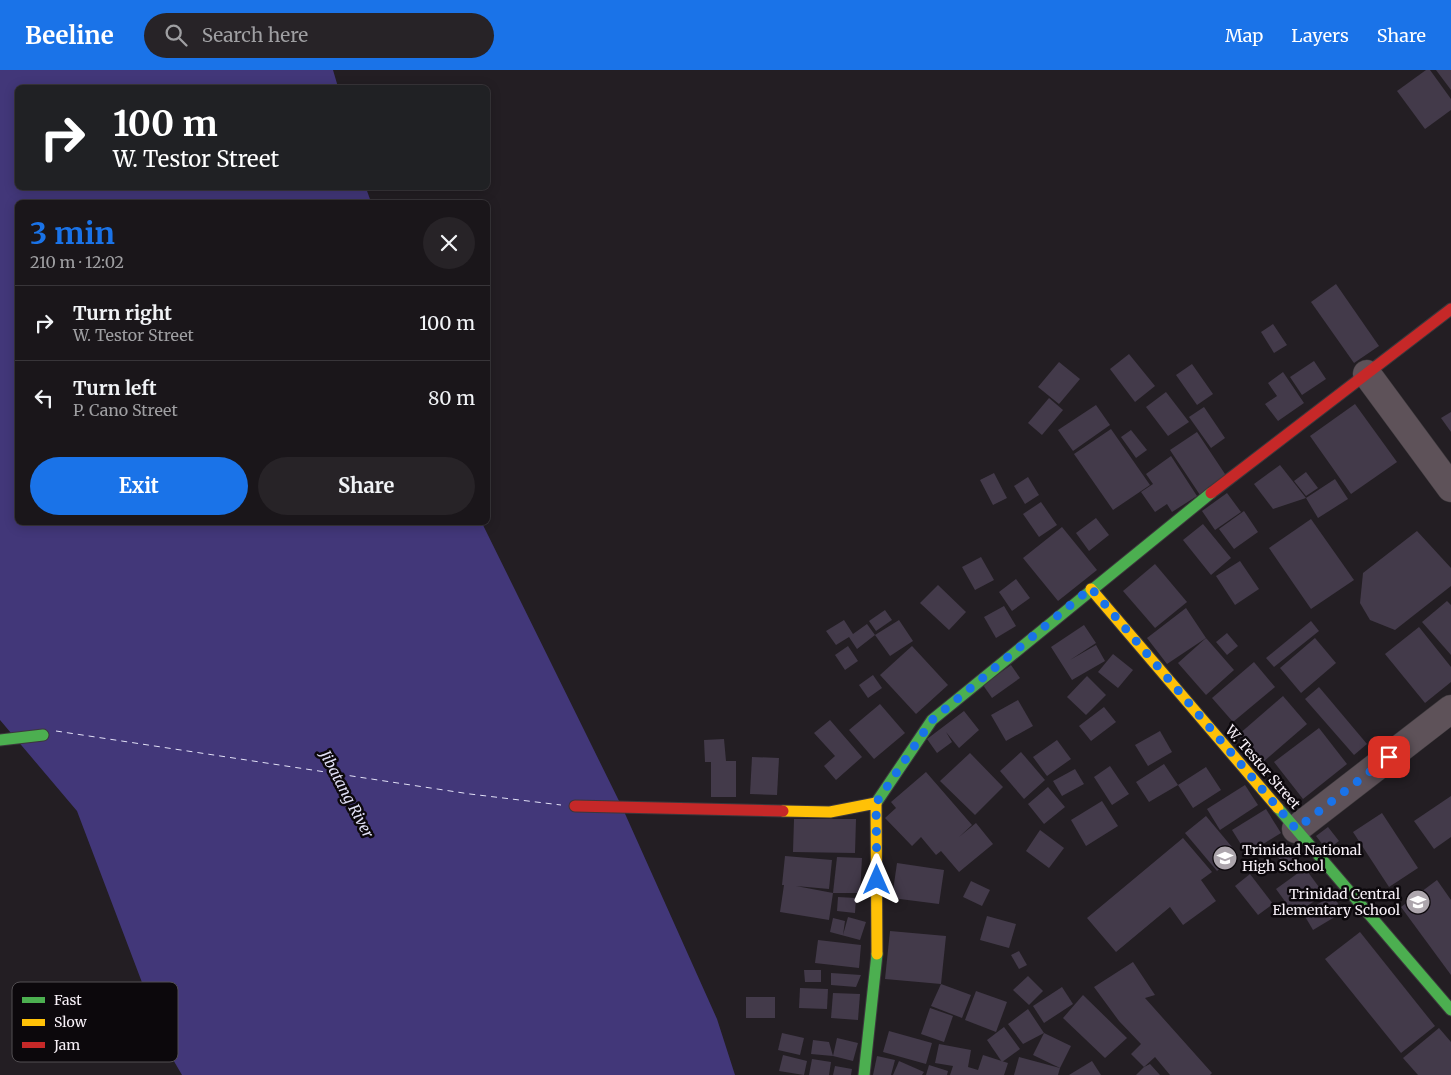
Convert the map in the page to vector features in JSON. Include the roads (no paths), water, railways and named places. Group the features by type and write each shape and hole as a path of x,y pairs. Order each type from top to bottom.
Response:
{"street":[{"path":"864,1075 877,956 876,803 932,720 1193,506 1451,309"},
{"path":"1367,374 1451,488"},
{"name":"W. Testor Street","path":"1091,588 1451,1010"},
{"path":"1296,829 1451,710"},
{"path":"0,740 43,735"},
{"path":"575,806 830,812 876,803"}],"water":[{"name":"Jibatang River","path":"0,70 333,70 337,85 15,85 15,190 367,190 370,200 15,200 15,525 483,525 622,807 717,1019 735,1075 182,1075 174,1062 178,1062 178,982 142,982 77,811 0,720"}],"place":[{"name":"Trinidad National High School","path":"1225,858"},
{"name":"Trinidad Central Elementary School","path":"1418,902"}]}
